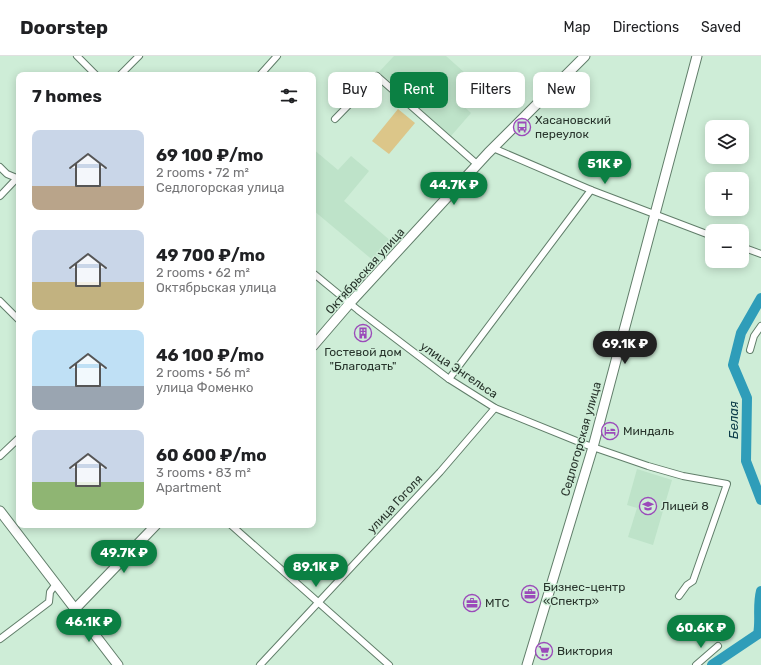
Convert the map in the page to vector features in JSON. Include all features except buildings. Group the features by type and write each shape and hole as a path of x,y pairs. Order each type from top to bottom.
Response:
{"street":[{"path":"77,56 93,72"},
{"path":"123,72 139,56"},
{"path":"263,72 276,56"},
{"name":"Октябрьская улица","path":"316,343 493,148 585,56"},
{"name":"Седлогорская улица","path":"527,665 593,448 697,56"},
{"path":"335,119 377,76 478,165"},
{"path":"493,148 592,190 705,233"},
{"path":"0,167 16,177"},
{"path":"0,196 16,180"},
{"path":"449,379 592,190"},
{"path":"749,250 761,254"},
{"name":"улица Энгельса","path":"316,276 350,304 449,379 495,408 593,448 677,475 727,484 692,581 679,596"},
{"path":"0,300 16,317"},
{"path":"750,350 754,336 761,326"},
{"name":"улица Гоголя","path":"260,665 440,472 495,408"},
{"path":"0,456 16,441"},
{"path":"0,511 76,608 118,665"},
{"path":"76,608 153,528"},
{"path":"234,528 389,665"},
{"path":"0,639 49,602 50,592 56,584"},
{"path":"696,665 718,646"}],"shaded area":[{"path":"394,56 446,56 464,72 456,72 456,108 466,108 471,113 451,136 420,108 448,108 448,72 390,72 390,82 382,75 382,72 379,72"},
{"path":"398,109 415,123 389,154 372,141"},
{"path":"316,152 338,170 351,156 369,171 344,201 392,242 375,262 316,213"},
{"name":"Лицей 8","path":"637,469 672,480 653,545 628,537 637,508 627,505"}],"waterway":[{"name":"Белая","path":"761,298 741,333 733,365 747,398 746,461 761,500"},
{"name":"Белая","path":"712,665 758,634 761,591"}],"place":[{"name":"Хасановский переулок","path":"522,127"},
{"name":"Гостевой дом \"Благодать\"","path":"363,333"},
{"name":"Миндаль","path":"610,431"},
{"name":"Лицей 8","path":"648,506"},
{"name":"Бизнес-центр «Спектр»","path":"530,594"},
{"name":"МТС","path":"472,603"},
{"name":"Виктория","path":"544,651"}]}
